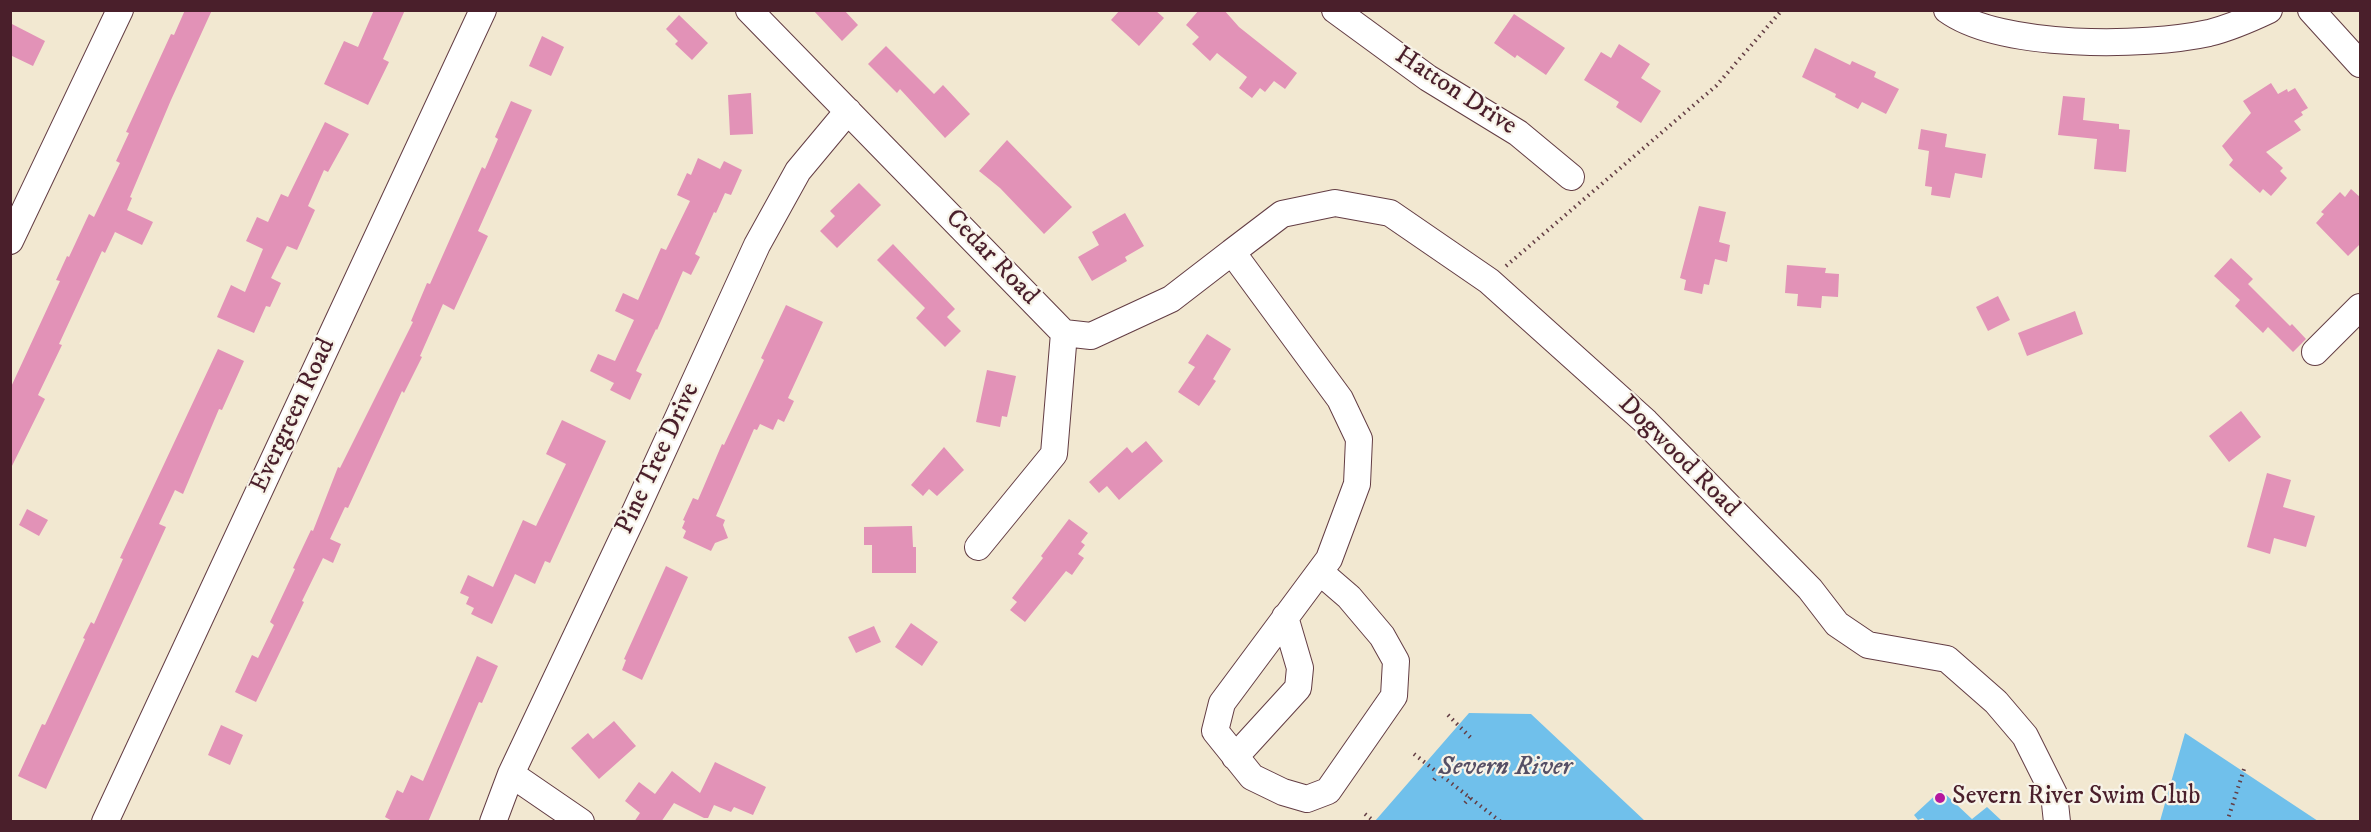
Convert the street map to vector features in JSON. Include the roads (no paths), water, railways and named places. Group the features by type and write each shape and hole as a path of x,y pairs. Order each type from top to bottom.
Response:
{"street":[{"name":"Evergreen Road","path":"105,822 483,10"},
{"name":"Cedar Road","path":"749,10 1064,333"},
{"name":"Hatton Drive","path":"1335,10 1428,78 1518,133 1571,177"},
{"path":"1947,10 1974,25 1998,32 2092,43 2210,33 2269,10"},
{"path":"2311,10 2361,63"},
{"path":"10,241 113,13"},
{"name":"Pine Tree Drive","path":"493,822 511,774 634,514 757,245 798,171 848,111"},
{"name":"Dogwood Road","path":"1064,333 1091,336 1171,299 1282,214 1335,204 1390,213 1489,281 1646,422 1810,589 1837,624 1868,645 1947,659 1996,702 2025,736 2054,794 2057,822"},
{"path":"1232,252 1340,399 1359,439 1357,484 1329,559 1222,703 1215,731 1252,777 1283,792 1306,799 1328,791 1394,696 1396,661 1382,636 1349,597 1320,572"},
{"path":"2315,352 2361,307"},
{"path":"978,547 1054,454 1064,333"},
{"path":"1235,757 1298,688 1300,668 1286,618"},
{"path":"511,774 581,822"}],"water":[{"name":"Severn River","path":"1469,713 1531,714 1645,821 1375,821"},
{"path":"2185,733 2318,821 2160,821"},
{"name":"Severn River Swim Club","path":"1941,790 1972,819 1987,807 2002,821 1926,822 1923,818 1918,820 1914,815"}],"place":[{"name":"Severn River Swim Club","path":"1940,798"}]}
